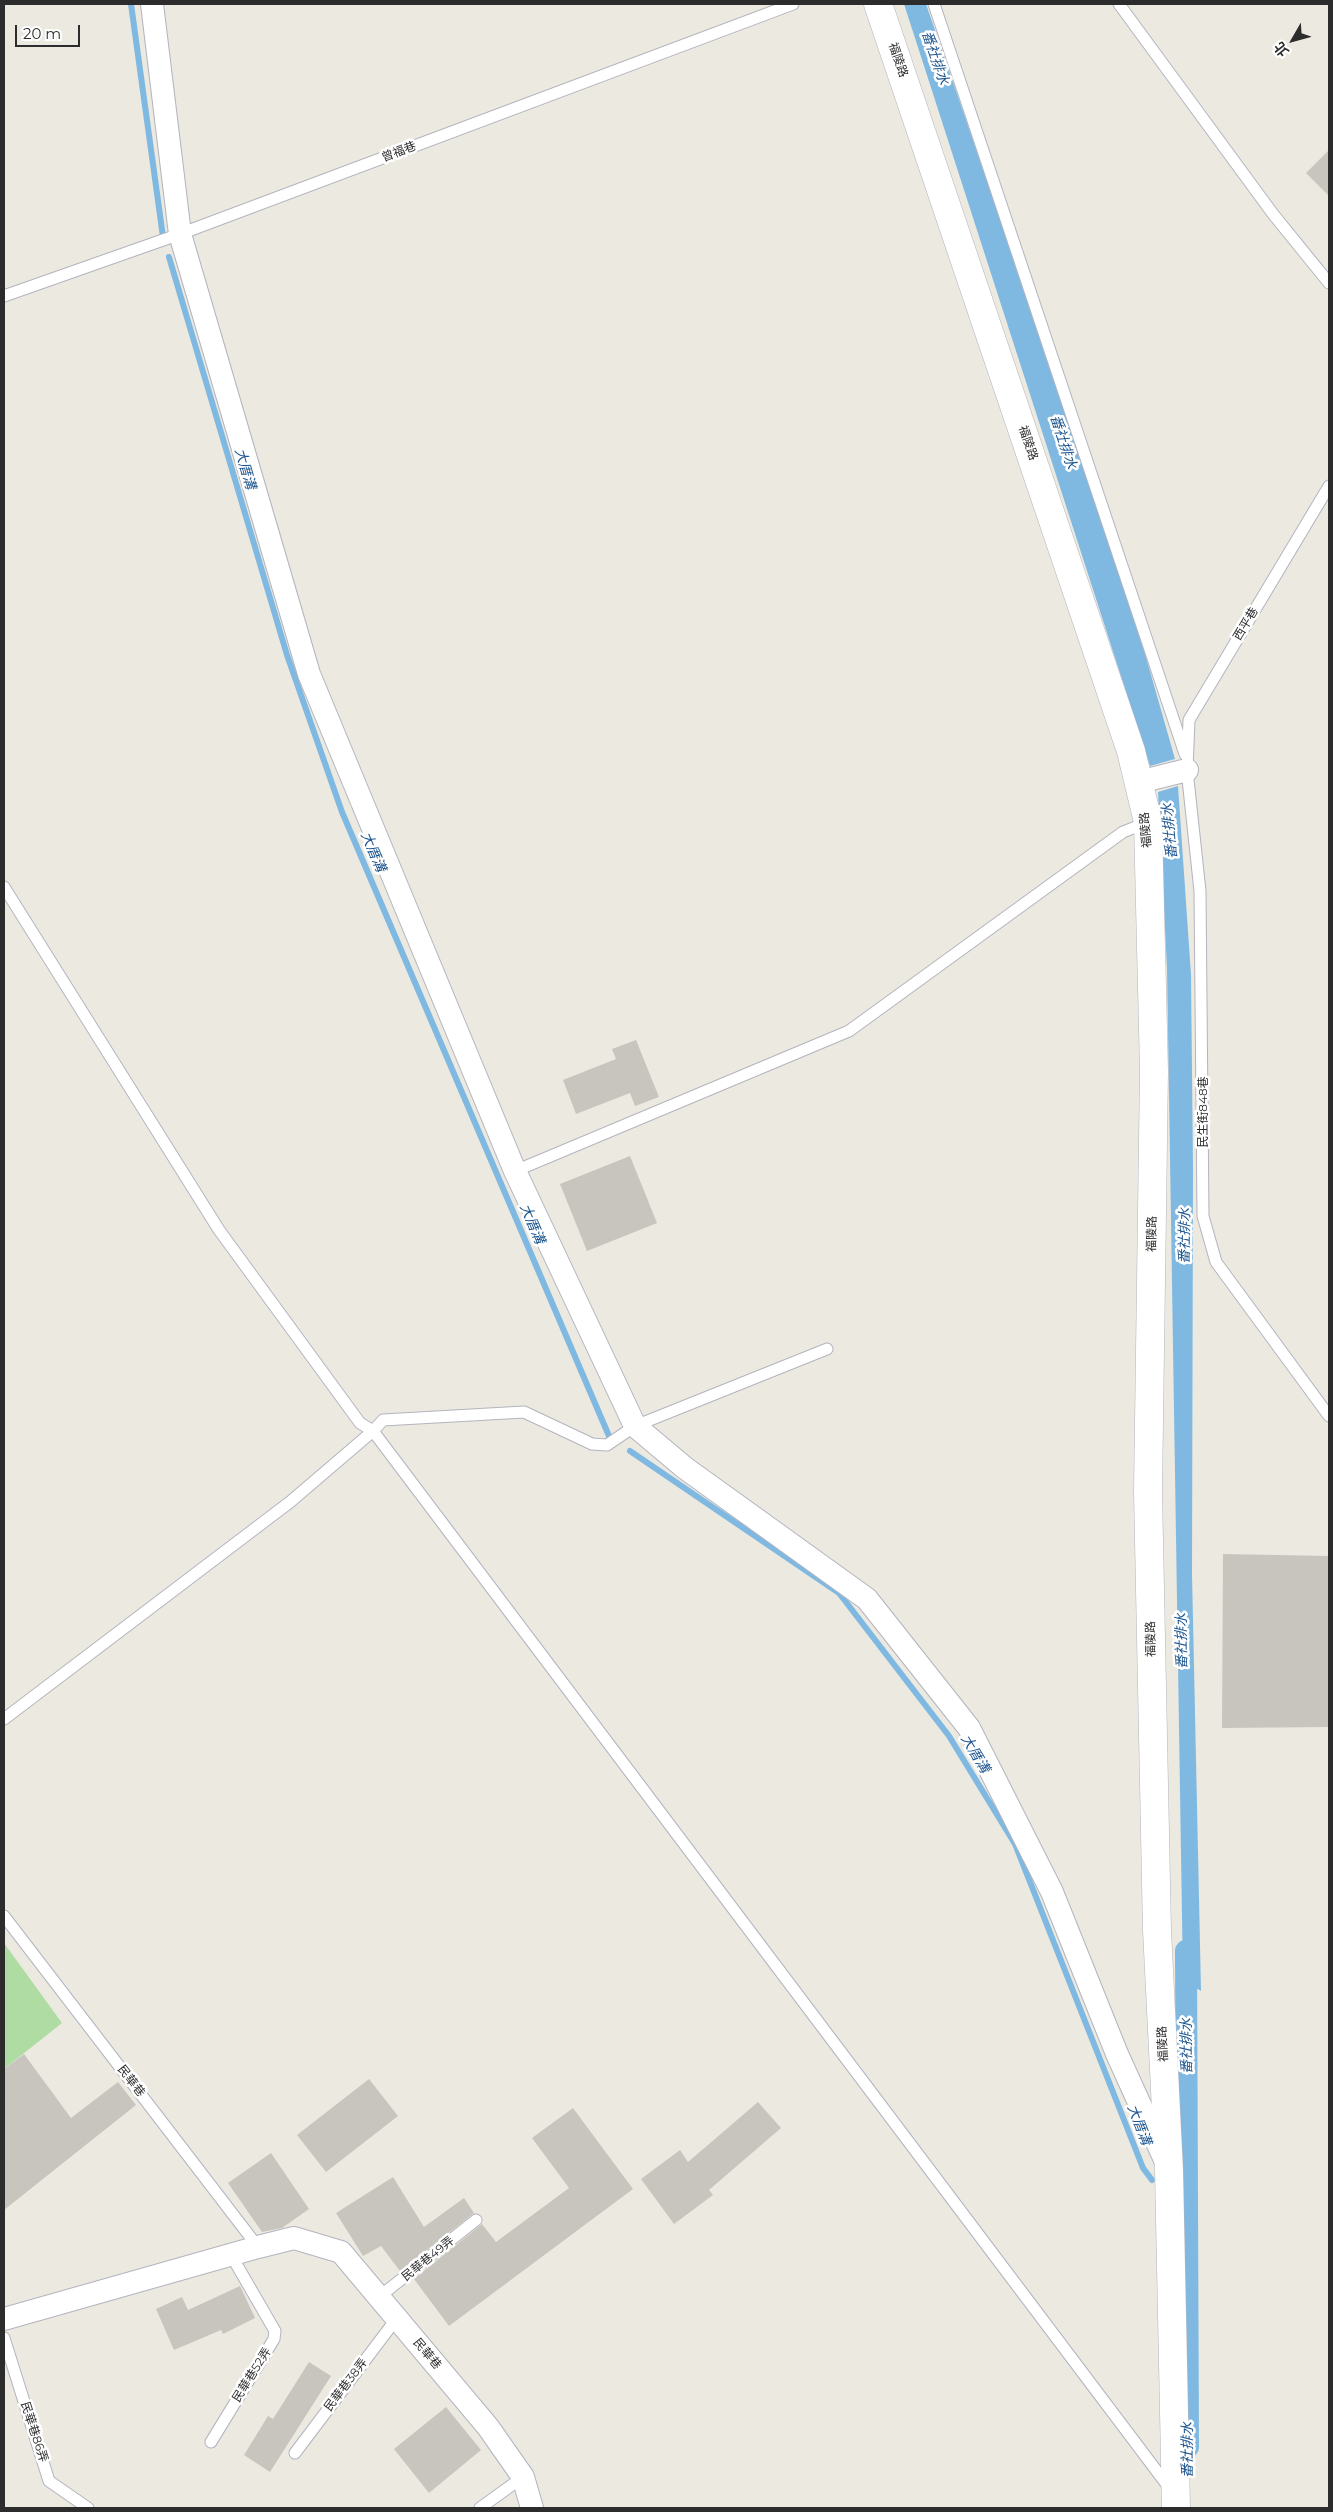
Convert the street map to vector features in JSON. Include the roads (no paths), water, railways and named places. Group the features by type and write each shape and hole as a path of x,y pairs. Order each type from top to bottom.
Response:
{"street":[{"path":"152,4 180,234 309,674 515,1171 635,1426 685,1468 867,1599 969,1728 1052,1892 1117,2054 1169,2170"},
{"name":"福陵路","path":"878,4 1128,742 1148,822 1154,1070 1148,1502 1157,1930 1169,2170 1176,2503"},
{"path":"1139,782 1187,765"},
{"name":"民華巷","path":"4,2320 258,2246 294,2238 341,2252 488,2427 523,2477 532,2508"}],"lane":[{"name":"曾福巷","path":"4,296 180,234 793,4"},
{"path":"934,4 1187,765"},
{"path":"1119,4 1273,214 1329,284"},
{"name":"西平巷","path":"1187,765 1189,720 1329,486"},
{"name":"民生街848巷","path":"1187,765 1200,891 1203,1216 1216,1262 1329,1416"},
{"path":"515,1171 849,1031 1123,832 1148,822"},
{"path":"4,887 219,1230 360,1424 373,1431 1176,2503"},
{"path":"4,1719 290,1502 373,1431 383,1420 524,1412 592,1444 607,1445 635,1426 827,1349"},
{"name":"民華巷","path":"4,1916 258,2246"},
{"name":"民華巷49弄","path":"379,2297 476,2220"},
{"name":"民華巷52弄","path":"211,2442 274,2339 275,2331 232,2255"},
{"name":"民華巷38弄","path":"295,2453 397,2318"},
{"name":"民華巷86弄","path":"4,2338 49,2481 88,2508"},
{"path":"480,2508 523,2477"}],"water":[{"path":"904,4 926,4 1120,566 1175,759 1150,766"},
{"path":"1178,786 1191,975 1193,1170 1192,1574 1201,1991 1183,1980 1167,968 1158,792"}],"waterway":[{"name":"大厝溝","path":"131,4 163,237"},
{"name":"大厝溝","path":"169,257 287,655 342,812 609,1436"},
{"name":"大厝溝","path":"630,1451 839,1593 949,1736 1015,1844 1143,2168 1152,2180"},
{"name":"番社排水","path":"1186,1951 1188,2447"}]}
